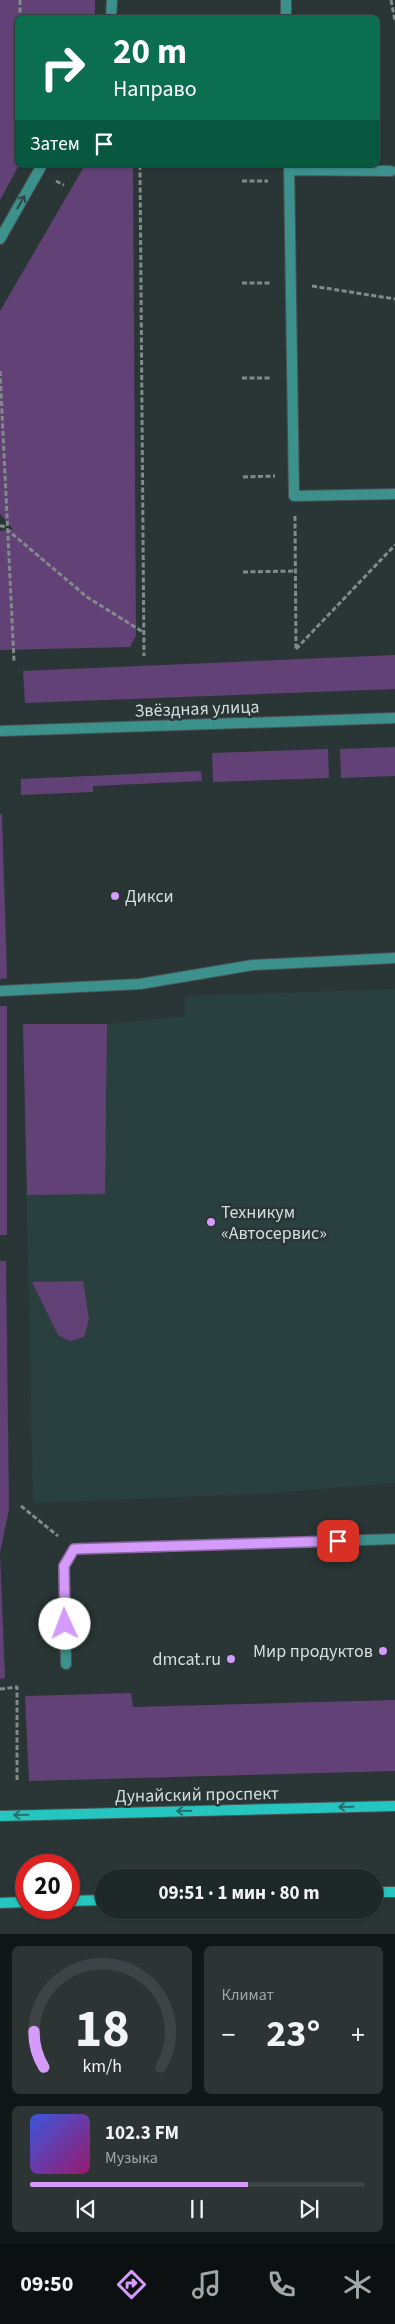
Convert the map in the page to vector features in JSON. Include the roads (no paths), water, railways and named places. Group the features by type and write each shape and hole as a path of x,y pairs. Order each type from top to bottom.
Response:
{"main road":[{"name":"Дунайский проспект","path":"0,1816 395,1806"},
{"path":"80,1901 95,1900"},
{"path":"0,1903 15,1902"}],"street":[{"path":"112,0 112,15"},
{"path":"286,0 286,15"},
{"path":"0,239 41,167"},
{"path":"391,171 289,172 294,496 395,494"},
{"name":"Звёздная улица","path":"0,732 395,718"},
{"path":"0,991 140,984 253,965 395,958"},
{"path":"66,1664 64,1566 74,1549 395,1540"}],"place":[{"name":"Дикси","path":"115,896"},
{"name":"Техникум «Автосервис»","path":"211,1222"},
{"name":"Мир продуктов","path":"383,1651"},
{"name":"dmcat.ru","path":"231,1659"}]}
